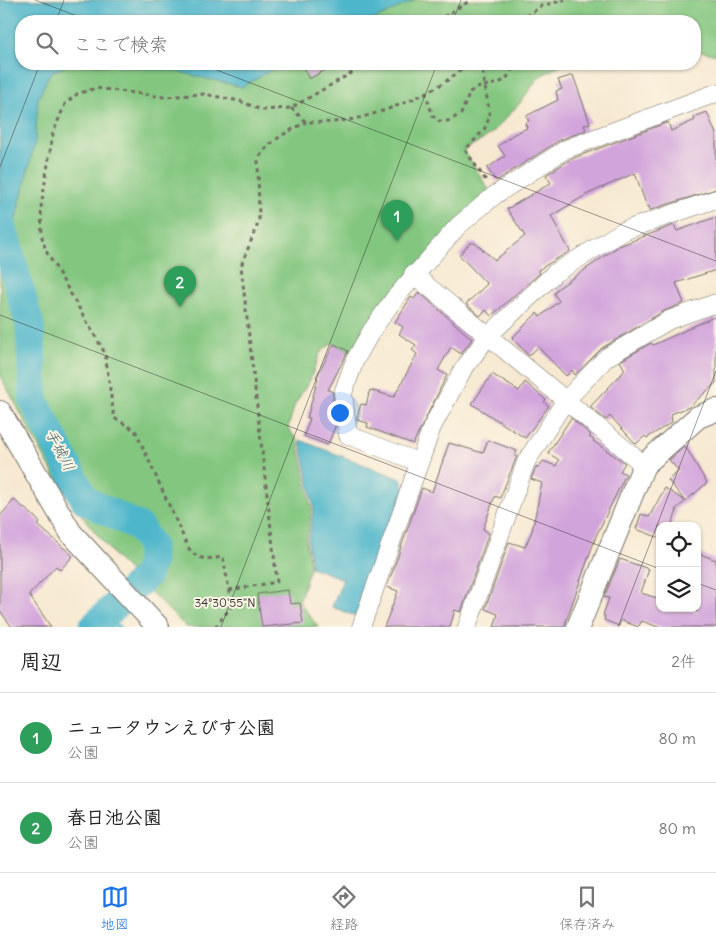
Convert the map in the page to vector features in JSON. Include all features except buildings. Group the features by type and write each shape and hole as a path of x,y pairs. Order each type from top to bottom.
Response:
{"street":[{"path":"418,462 348,435 342,393 355,360 372,330 413,274 458,226 495,195 566,150 715,98"},
{"path":"361,627 432,427 462,371 488,336 555,273 623,231 716,199"},
{"path":"413,274 644,466"},
{"path":"467,627 526,462 565,401 607,357 669,320 716,303"},
{"path":"580,626 644,466 698,417 716,410"},
{"path":"0,412 71,533 152,620"}],"path":[{"path":"447,15 471,0"},
{"path":"528,15 541,6 565,0"},
{"path":"215,627 232,606 223,557 202,558 191,552 135,430 114,418 105,353 54,267 42,237 41,207 44,179 53,133 65,104 77,94 96,88 165,97 204,94 240,101 262,110 291,108 357,70"},
{"path":"229,590 277,582 241,266 259,220 258,160 262,152 273,141 306,122 342,122 383,111 454,77 460,70"},
{"path":"482,70 489,105 488,123 465,150 495,195"},
{"path":"425,92 433,116 444,122 462,114 470,92 485,85 495,85 505,80 511,70"},
{"path":"291,108 306,122"}],"green space":[{"path":"0,0 716,0 716,55 701,51 701,15 15,15 15,70 552,70 540,76 520,103 490,135 464,150 492,195 355,355 332,343 320,353 310,380 295,404 288,428 298,441 312,509 306,542 310,568 299,601 318,627 186,627 117,559 71,502 55,477 0,375"}],"water":[{"path":"0,0 415,0 384,15 15,15 15,70 57,70 50,73 38,98 35,142 14,226 30,302 11,301 0,272"},
{"path":"171,70 272,70 242,87"},
{"path":"300,440 401,479 405,489 361,618 332,607 343,579 311,567 308,542 314,508"}],"waterway":[{"name":"手城川","path":"0,218 30,326 34,401 85,500 139,527 151,545 151,562 146,576 93,627"},
{"path":"103,616 118,627"}],"place":[{"name":"ニュータウンえびす公園","path":"397,241"},
{"name":"春日池公園","path":"180,307"}]}
